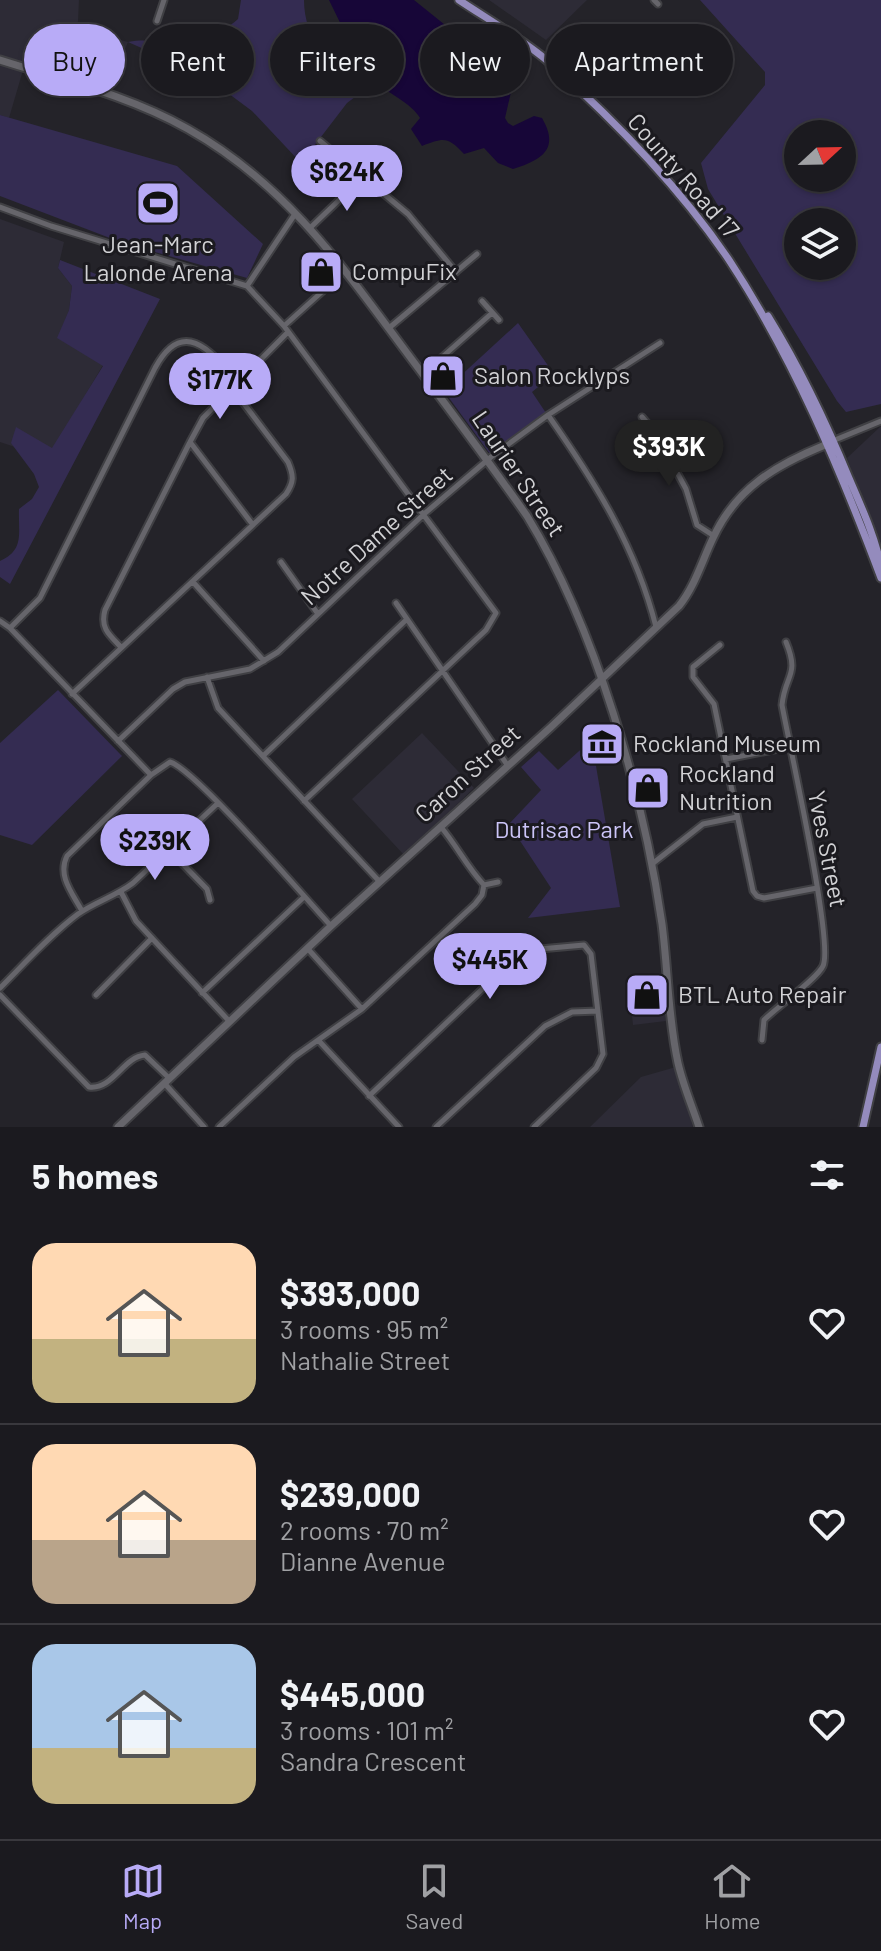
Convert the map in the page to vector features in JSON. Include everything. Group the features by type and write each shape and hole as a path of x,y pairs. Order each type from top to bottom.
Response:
{"main road":[{"name":"County Road 17","path":"459,0 547,60 633,144 726,257 783,341 870,531 881,569"},
{"name":"Laurier Street","path":"0,60 96,90 179,124 254,173 310,228 389,328 543,543 570,599 625,758 662,924 678,1063 699,1127"},
{"name":"County Road 17","path":"830,443 881,578"},
{"name":"Caron Street","path":"118,1127 379,881 656,629 683,601 729,510 755,481 783,463 830,443"},
{"path":"863,1127 881,1047"}],"street":[{"path":"157,21 164,0"},
{"path":"320,141 408,214 456,272"},
{"path":"310,228 363,177"},
{"path":"0,207 64,231 247,286 286,329 496,613 486,630 304,801"},
{"path":"247,286 296,212"},
{"path":"389,328 477,254"},
{"path":"121,647 105,630 102,621 105,610 203,418 334,281"},
{"path":"482,301 499,320"},
{"path":"423,374 492,313"},
{"path":"10,628 40,598 155,368 171,344 181,341 205,349 238,382"},
{"name":"Notre Dame Street","path":"118,741 173,689 185,682 250,669 278,652 424,514 487,461 548,415 660,343"},
{"path":"72,694 286,494 293,484 293,473 288,462 232,388"},
{"path":"548,415 612,513 630,550 656,629"},
{"path":"642,417 655,432 686,489 697,525 714,536"},
{"path":"830,443 881,421"},
{"path":"190,442 253,525"},
{"path":"281,562 318,614"},
{"path":"193,582 264,661"},
{"path":"396,603 508,766"},
{"path":"263,756 406,620"},
{"path":"0,621 151,775"},
{"name":"Yves Street","path":"762,1040 764,1020 824,964 823,926 817,888 782,705 793,660 786,642"},
{"path":"720,645 693,667 693,677 714,704 757,896 764,898 817,888"},
{"path":"207,677 218,708 379,881"},
{"path":"726,759 789,747"},
{"path":"82,911 63,874 67,856 151,775 170,762 179,764 218,803 331,926"},
{"path":"0,988 65,924 82,911 121,892 218,803"},
{"path":"651,865 703,824 737,817"},
{"path":"440,826 484,885"},
{"path":"169,850 207,889 210,900"},
{"path":"484,885 498,882"},
{"path":"219,1127 294,1057 362,1009 475,904 482,895 484,885"},
{"path":"121,892 136,921 230,1023"},
{"path":"202,993 304,897"},
{"path":"96,995 152,938"},
{"path":"369,1096 514,959 528,952 584,945 588,948 603,1054 601,1061 534,1127"},
{"path":"308,949 362,1009"},
{"path":"0,995 89,1087 97,1088 106,1083 137,1055 145,1055 204,1127"},
{"path":"436,1127 545,1026 572,1012 598,1011"},
{"path":"319,1041 399,1127"}],"shaded area":[{"path":"0,0 79,0 77,24 24,24 24,67 9,118 0,115"},
{"path":"329,0 414,0 444,24 420,24 420,96 510,96 505,118 508,123 513,126 534,116 542,118 549,138 545,152 532,162 513,169 498,163 484,148 464,154 445,140 422,146 411,129 420,118 395,96 404,96 404,24 341,24"},
{"path":"489,0 587,0 562,24 546,24 546,40 530,29 530,24 523,24"},
{"path":"0,219 64,242 58,268 72,286 69,310 58,338 103,365 48,458 0,442"},
{"path":"881,426 881,551 847,458"},
{"path":"422,733 474,788 404,855 352,799"},
{"path":"661,973 666,1021 633,1025 628,977"},
{"path":"676,1067 693,1127 590,1127 641,1077"}],"green space":[{"path":"241,0 304,0 308,24 270,24 270,96 355,97 301,163 252,111 232,96 254,96 254,24 231,24 238,19"},
{"path":"700,0 881,0 881,404 846,412 837,401 708,189 701,163 765,85 765,72 733,37 733,24 722,24"},
{"path":"141,41 141,48 128,42"},
{"path":"0,115 177,166 263,244 247,278 123,243 0,196"},
{"path":"60,260 160,299 10,584 0,577 0,561 17,546 19,509 32,499 39,487 34,474 11,443 16,427 52,448 103,366 57,338 69,310 72,286 58,268"},
{"path":"518,323 554,374 532,392 546,413 490,454 444,391"},
{"path":"58,690 122,756 32,845 0,835 0,743"},
{"name":"Dutrisac Park","path":"588,743 596,766 620,907 528,918 551,888 509,824 541,790 521,767 539,751 558,770"}],"place":[{"name":"Jean-Marc Lalonde Arena","path":"158,203"},
{"name":"CompuFix","path":"321,272"},
{"name":"Salon Rocklyps","path":"443,376"},
{"name":"Rockland Museum","path":"602,744"},
{"name":"Rockland Nutrition","path":"648,788"},
{"name":"BTL Auto Repair","path":"647,995"}]}
